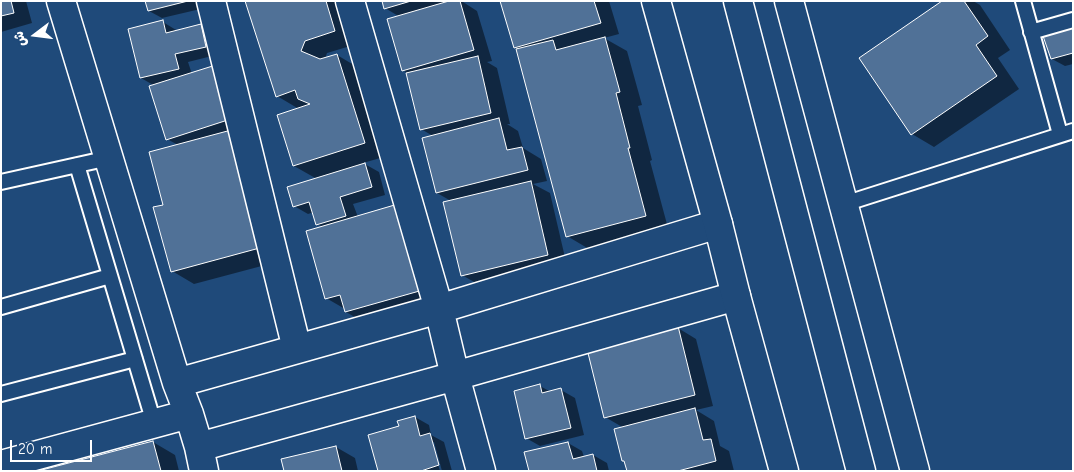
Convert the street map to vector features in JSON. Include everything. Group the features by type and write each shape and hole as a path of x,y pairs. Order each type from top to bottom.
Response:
{"street":[{"path":"61,1 177,383 189,414 202,459 455,376 736,296"},
{"path":"211,1 297,349"},
{"path":"350,1 439,310 481,471"},
{"path":"656,1 784,471"},
{"path":"738,1 861,471"},
{"path":"789,1 915,471"},
{"path":"177,383 439,310 718,224"},
{"path":"1,465 189,414"}],"lane":[{"path":"844,204 1066,133 1031,32 1023,1"},
{"path":"1031,32 1073,20"},
{"path":"1,182 109,158"},
{"path":"78,165 154,423"},
{"path":"1,307 110,276"},
{"path":"1,394 135,359"}],"building":[{"path":"1,1 11,1 14,13 1,16"},
{"path":"145,1 188,1 148,11"},
{"path":"245,1 326,1 335,31 305,41 301,51 320,59 337,54 365,143 293,166 277,115 310,104 298,99 295,90 276,97"},
{"path":"382,1 411,1 384,9"},
{"path":"449,1 460,1 474,50 402,71 387,19"},
{"path":"500,1 594,1 601,23 514,48"},
{"path":"942,1 964,1 988,36 976,45 997,76 911,135 859,58"},
{"path":"163,20 166,33 201,24 206,47 175,54 179,69 140,78 128,29"},
{"path":"1073,27 1073,53 1051,59 1043,36"},
{"path":"605,37 620,92 616,93 630,148 628,148 646,216 566,237 516,49 553,40 556,50"},
{"path":"478,56 491,113 420,130 406,73"},
{"path":"219,64 237,117 166,140 149,86"},
{"path":"499,118 507,150 522,147 528,170 436,193 422,138"},
{"path":"235,129 267,246 171,272 153,207 163,205 149,152"},
{"path":"365,163 372,187 340,197 346,216 316,225 309,202 293,207 287,187"},
{"path":"531,181 548,255 461,276 443,202"},
{"path":"398,204 423,290 345,312 340,295 325,299 306,231"},
{"path":"678,326 695,395 604,418 587,349"},
{"path":"540,384 542,393 561,388 571,428 525,439 514,391"},
{"path":"695,408 703,440 711,439 716,461 678,471 627,471 624,461 622,461 614,429"},
{"path":"415,416 420,436 430,433 439,465 421,471 378,471 368,435 399,426 397,421"},
{"path":"153,441 161,471 38,471"},
{"path":"568,442 573,459 593,454 597,471 529,471 524,452"},
{"path":"336,446 342,471 284,471 281,459"}]}
